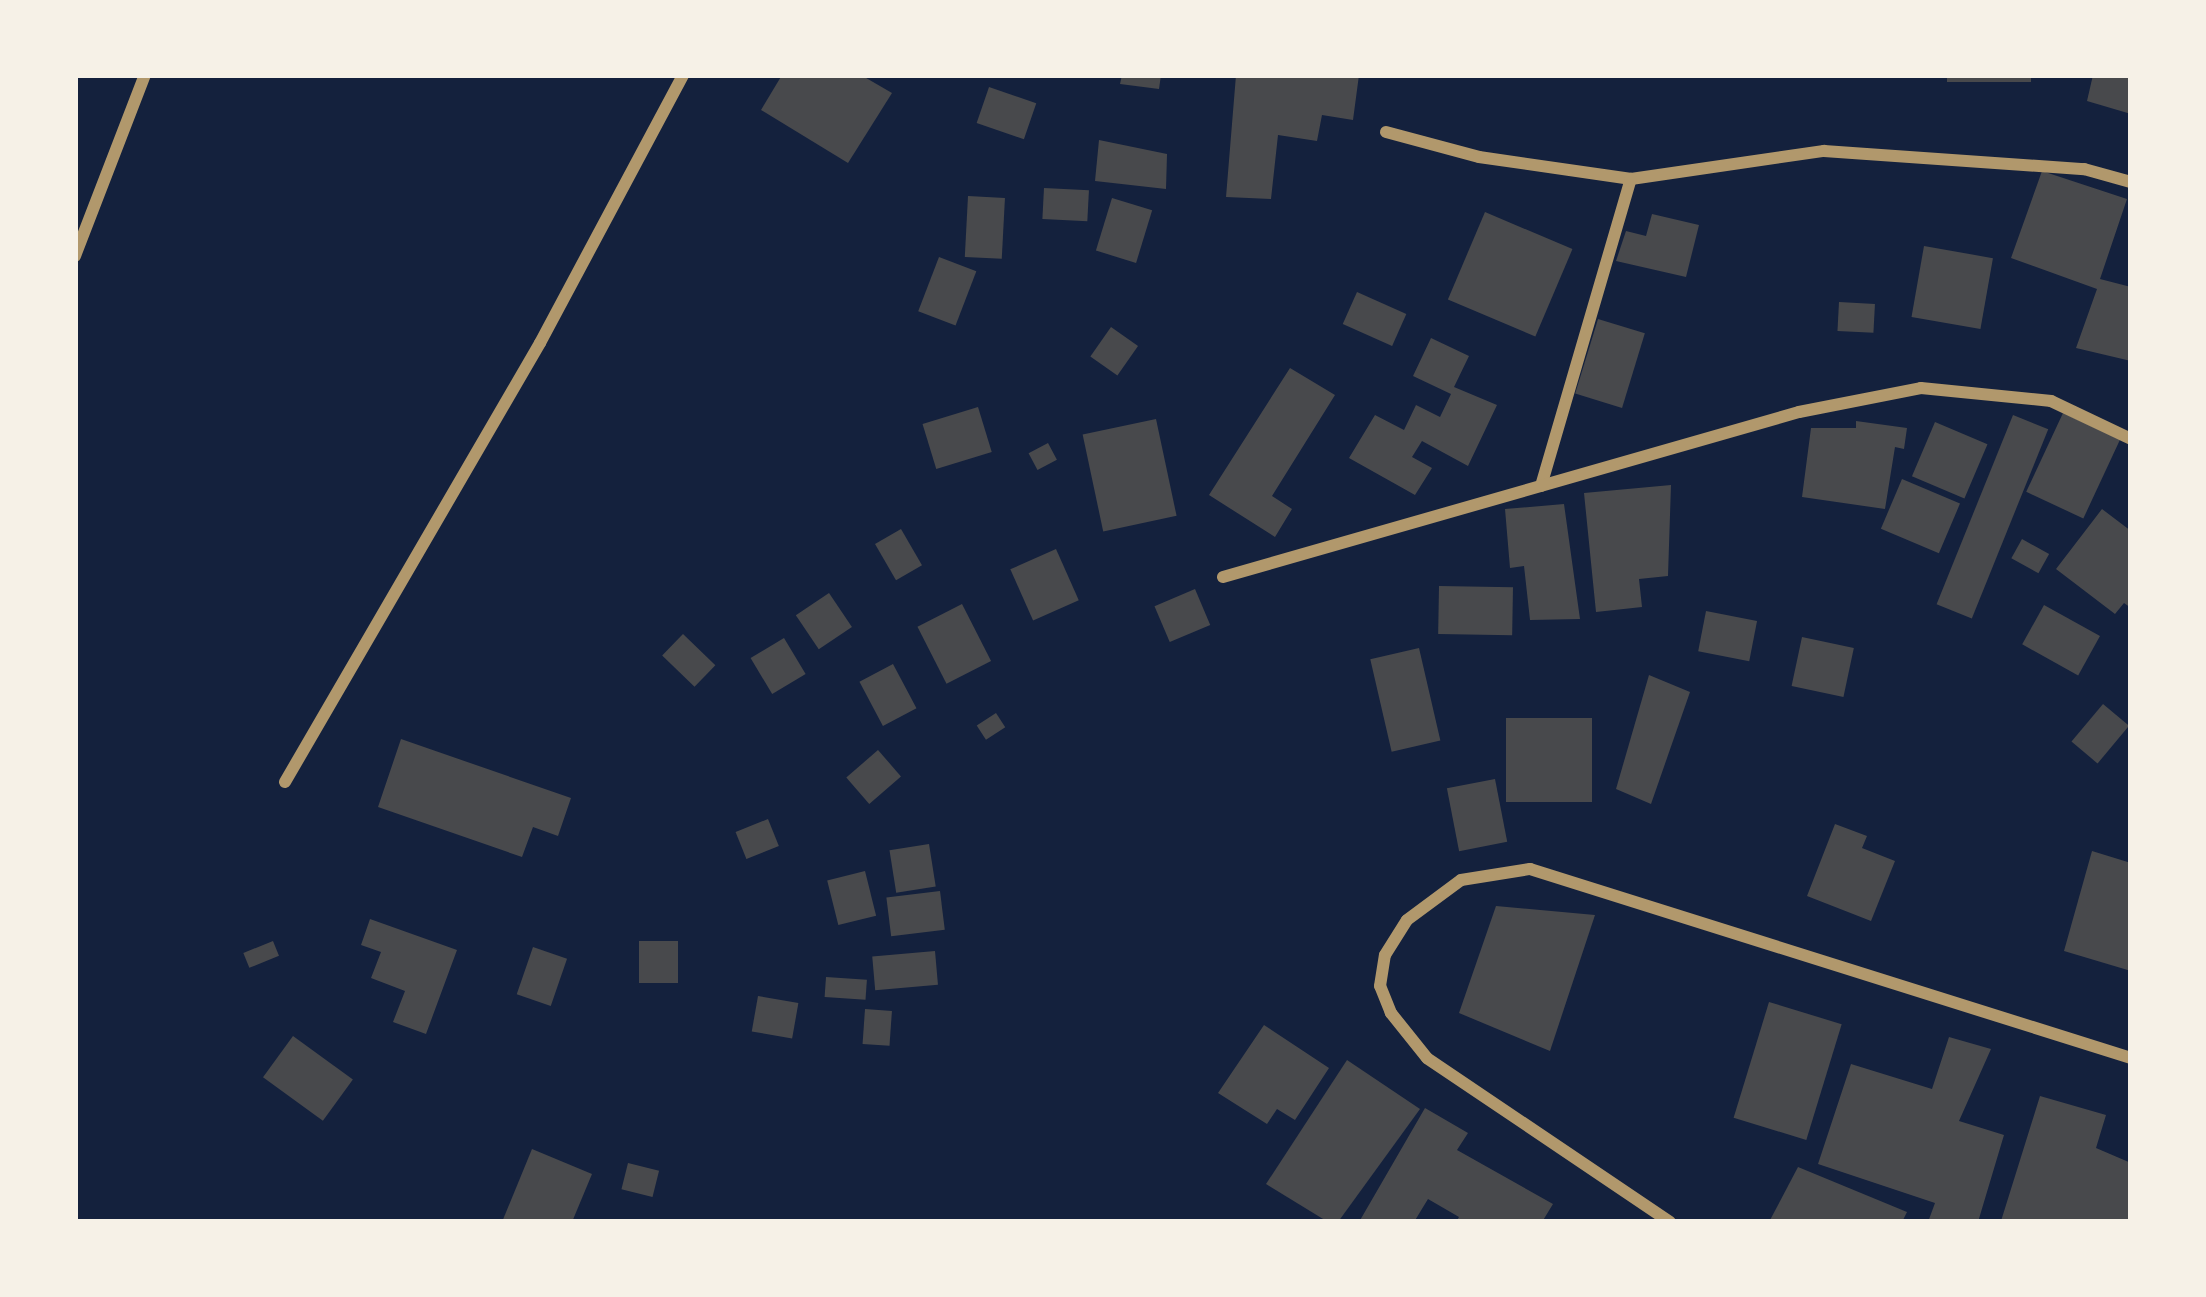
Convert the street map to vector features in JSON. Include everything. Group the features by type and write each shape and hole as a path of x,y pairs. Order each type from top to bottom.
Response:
{"street":[{"path":"75,256 145,75"},
{"path":"285,782 518,381 683,75"},
{"path":"1386,132 1479,157 1631,179 1824,152 2043,165 2131,182"},
{"path":"1541,486 1631,179"},
{"path":"1223,578 1799,412 1921,388 2050,401 2131,439"},
{"path":"1670,1222 1427,1058 1380,986 1384,955 1407,920 1461,880 1495,869 1530,869 2131,1058"}],"building":[{"path":"782,75 861,75 892,93 848,163 761,110"},
{"path":"1122,75 1161,75 1159,89 1120,84"},
{"path":"1236,75 1359,75 1353,120 1322,115 1317,141 1278,135 1271,199 1226,197"},
{"path":"1947,75 2031,75 2031,82 1947,82"},
{"path":"2093,75 2131,75 2131,114 2087,101"},
{"path":"989,87 1036,103 1024,139 977,123"},
{"path":"1099,140 1167,154 1166,189 1095,181"},
{"path":"2042,171 2127,199 2100,279 2131,287 2131,361 2076,348 2097,289 2011,258"},
{"path":"1044,188 1089,190 1087,221 1042,219"},
{"path":"968,196 1005,198 1002,259 965,257"},
{"path":"1112,198 1152,210 1136,263 1096,251"},
{"path":"1485,212 1572,249 1535,337 1448,299"},
{"path":"1652,214 1699,225 1686,277 1616,261 1626,231 1646,236"},
{"path":"1924,246 1993,258 1980,329 1911,317"},
{"path":"939,257 976,271 956,325 918,311"},
{"path":"1357,292 1406,314 1392,346 1343,324"},
{"path":"1839,302 1875,304 1873,333 1837,331"},
{"path":"1598,319 1645,333 1622,408 1575,394"},
{"path":"1111,327 1138,346 1117,375 1090,356"},
{"path":"1431,338 1469,356 1454,387 1497,405 1468,466 1422,441 1412,457 1432,468 1415,495 1349,458 1375,415 1404,430 1416,405 1440,417 1451,394 1413,376"},
{"path":"1290,368 1335,395 1272,496 1292,509 1275,537 1209,495"},
{"path":"978,407 992,452 936,469 923,424"},
{"path":"2063,413 2120,440 2083,518 2026,492"},
{"path":"2013,415 2048,429 1972,618 1937,604"},
{"path":"1156,419 1177,516 1103,531 1083,435"},
{"path":"1856,421 1907,428 1904,449 1895,447 1885,509 1802,497 1811,428 1856,428"},
{"path":"1935,422 1987,444 1964,499 1912,476"},
{"path":"1048,443 1057,460 1037,470 1029,453"},
{"path":"1902,479 1960,504 1939,553 1881,529"},
{"path":"1671,485 1668,576 1639,579 1642,607 1596,612 1584,493"},
{"path":"1564,504 1580,619 1530,620 1524,566 1510,568 1505,509"},
{"path":"2102,509 2131,531 2131,608 2124,603 2115,614 2056,569"},
{"path":"901,529 922,565 896,580 875,544"},
{"path":"2022,539 2049,554 2038,573 2011,558"},
{"path":"1056,549 1079,600 1033,620 1010,569"},
{"path":"1439,586 1513,587 1512,635 1438,634"},
{"path":"1195,589 1210,625 1170,642 1154,606"},
{"path":"829,593 852,627 819,649 796,615"},
{"path":"962,604 991,661 947,684 917,627"},
{"path":"2044,605 2100,636 2078,675 2022,644"},
{"path":"1706,611 1757,621 1749,661 1698,651"},
{"path":"683,634 715,665 695,687 662,656"},
{"path":"1802,637 1854,648 1843,697 1792,686"},
{"path":"784,638 806,674 772,694 751,658"},
{"path":"1419,648 1440,741 1392,752 1370,659"},
{"path":"893,664 916,708 883,726 859,682"},
{"path":"1649,675 1690,692 1651,804 1616,789"},
{"path":"2103,704 2129,726 2098,763 2072,742"},
{"path":"996,713 1005,727 986,740 977,726"},
{"path":"1506,718 1592,718 1592,802 1506,802"},
{"path":"401,739 571,798 558,836 533,827 522,857 378,807"},
{"path":"878,750 901,776 869,804 846,778"},
{"path":"1495,779 1507,842 1459,851 1447,788"},
{"path":"768,819 779,846 746,859 736,832"},
{"path":"1835,824 1867,836 1862,848 1895,861 1871,921 1807,896"},
{"path":"929,844 936,886 896,893 889,850"},
{"path":"2092,851 2131,863 2131,971 2064,951"},
{"path":"865,871 876,916 838,925 827,880"},
{"path":"940,891 945,930 891,936 886,898"},
{"path":"1496,906 1595,915 1550,1051 1459,1013"},
{"path":"370,919 457,950 426,1034 393,1022 405,991 371,978 381,952 361,945"},
{"path":"273,941 279,956 249,968 243,953"},
{"path":"639,941 678,941 678,983 639,983"},
{"path":"533,947 567,959 551,1006 517,994"},
{"path":"935,951 938,985 875,990 872,956"},
{"path":"826,977 867,980 866,1000 825,997"},
{"path":"758,996 798,1003 792,1039 752,1031"},
{"path":"1769,1002 1842,1024 1806,1140 1734,1118"},
{"path":"865,1009 892,1011 889,1046 863,1044"},
{"path":"1264,1025 1329,1068 1295,1120 1277,1109 1267,1124 1218,1093"},
{"path":"293,1036 353,1079 323,1121 263,1077"},
{"path":"1949,1037 1991,1049 1959,1121 2004,1135 1978,1222 1928,1222 1935,1203 1818,1164 1851,1064 1932,1089"},
{"path":"1347,1060 1420,1109 1338,1222 1328,1222 1266,1184"},
{"path":"2040,1096 2106,1115 2096,1148 2131,1163 2131,1222 2001,1221"},
{"path":"1425,1108 1468,1133 1457,1150 1553,1204 1542,1222 1456,1222 1459,1217 1428,1199 1414,1222 1359,1222"},
{"path":"532,1149 592,1174 572,1222 502,1222"},
{"path":"628,1163 659,1171 653,1197 621,1189"},
{"path":"1798,1167 1907,1212 1902,1222 1769,1222"}]}
